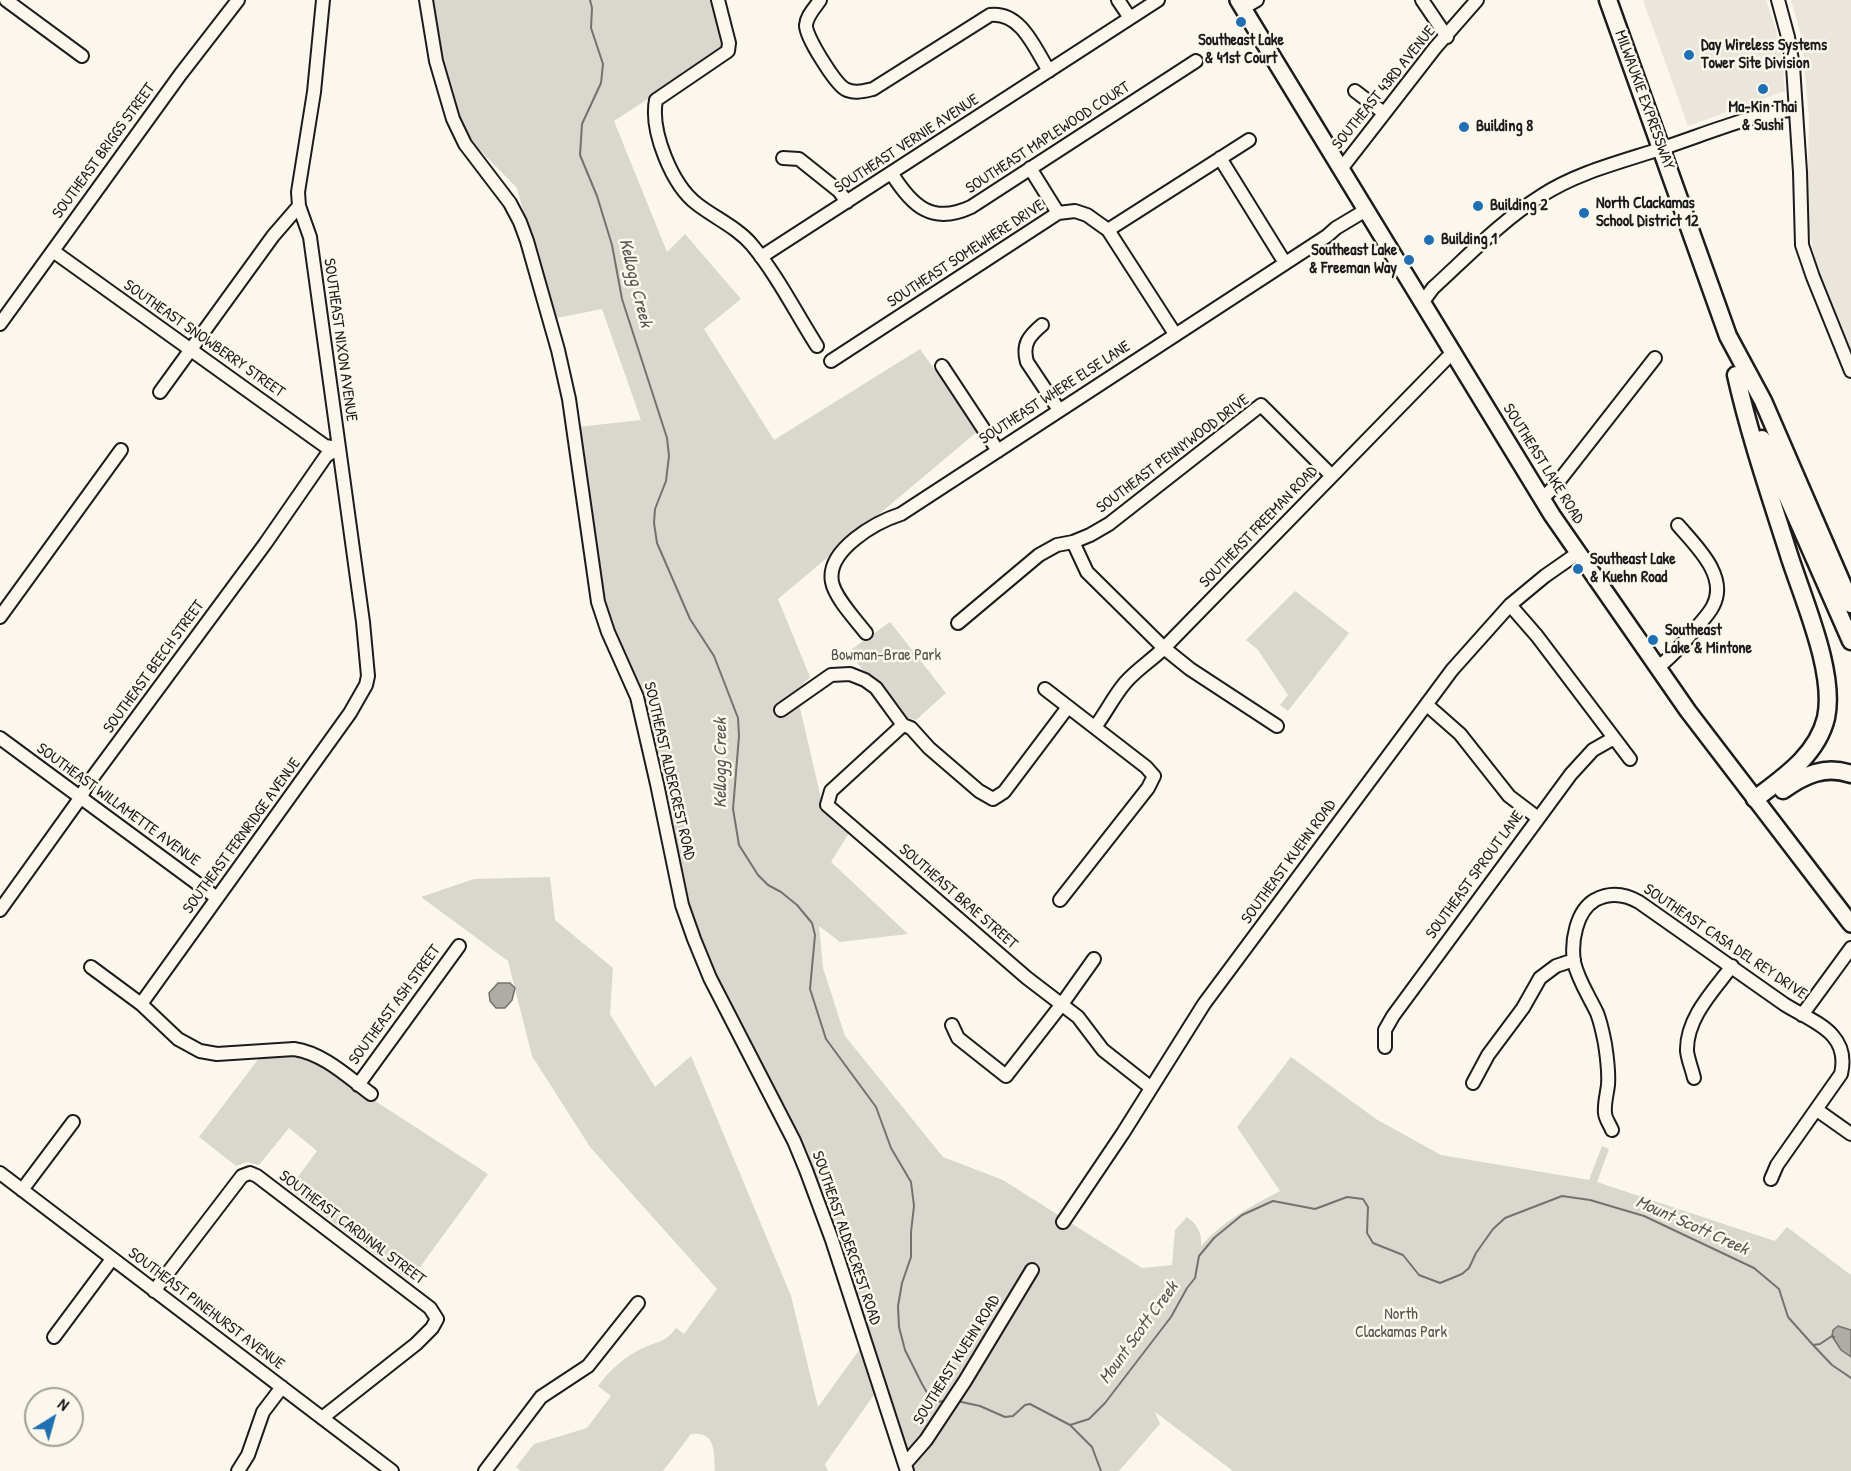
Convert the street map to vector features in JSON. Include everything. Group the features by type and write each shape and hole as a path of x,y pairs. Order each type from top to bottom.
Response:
{"highway":[{"name":"MILWAUKIE EXPRESSWAY","path":"1608,0 1728,336 1736,375 1787,499 1851,641"},
{"name":"MILWAUKIE EXPRESSWAY","path":"1728,336 1763,401 1851,604"},
{"path":"1736,375 1747,426 1817,640 1828,687 1825,720 1814,745 1758,803"},
{"path":"1758,803 1817,771 1832,770 1851,774"}],"main road":[{"name":"SOUTHEAST LAKE ROAD","path":"1240,4 1542,499 1657,668 1851,924"}],"street":[{"path":"6,0 82,56"},
{"name":"SOUTHEAST BRIGGS STREET","path":"0,324 180,75 238,0"},
{"name":"SOUTHEAST NIXON AVENUE","path":"323,0 314,93 298,192 299,206 310,237 363,622 368,676 366,686"},
{"name":"SOUTHEAST ALDERCREST ROAD","path":"426,0 436,61 453,119 465,144 503,194 520,222 556,343 569,399 598,602 608,632 637,697 687,919 710,978 794,1141 806,1170 832,1240 906,1467"},
{"path":"717,0 729,43 728,51 656,100 660,144 682,190 695,203 740,234 761,257 817,346"},
{"path":"820,0 807,22 808,36 838,83 854,92 873,89 990,15 1005,15 1017,23 1049,71"},
{"path":"1118,0 1130,18"},
{"name":"SOUTHEAST VERNIE AVENUE","path":"761,257 1158,0"},
{"path":"1240,4 1257,0"},
{"path":"1422,0 1447,37"},
{"name":"SOUTHEAST 43RD AVENUE","path":"1341,169 1435,48 1477,0"},
{"path":"1778,0 1791,48 1802,245 1851,371"},
{"name":"SOUTHEAST MAPLEWOOD COURT","path":"892,174 903,191 915,204 925,210 937,214 949,214 971,207 1196,62"},
{"path":"1355,91 1384,113"},
{"path":"1422,303 1432,288 1522,209 1541,196 1576,178 1760,114 1796,109"},
{"path":"1108,230 1249,140"},
{"path":"783,158 799,159 839,191 847,202"},
{"path":"1220,158 1285,263"},
{"path":"1030,168 1058,213"},
{"path":"160,392 273,236 299,206"},
{"name":"SOUTHEAST WHERE ELSE LANE","path":"866,633 836,592 832,581 834,561 853,541 889,518 901,514 1366,210"},
{"name":"SOUTHEAST SOMEWHERE DRIVE","path":"831,361 1058,213 1075,211 1087,215 1108,230 1175,334"},
{"name":"SOUTHEAST SNOWBERRY STREET","path":"52,251 325,446 338,448"},
{"path":"1042,325 1028,338 1025,354 1027,362 1059,410"},
{"name":"SOUTHEAST FREEMAN ROAD","path":"1095,728 1123,685 1164,648 1452,353"},
{"path":"1542,499 1555,486 1654,358"},
{"path":"942,366 998,451"},
{"name":"SOUTHEAST PENNYWOOD DRIVE","path":"1073,542 1109,524 1261,405 1332,476"},
{"name":"SOUTHEAST BEECH STREET","path":"0,910 81,797 87,785 258,553 326,456 338,448"},
{"path":"0,616 121,450"},
{"path":"1657,668 1676,653 1712,608 1716,597 1713,572 1700,550 1678,525"},
{"path":"958,623 1039,555 1057,545 1073,542 1087,572 1164,648 1190,669 1277,726"},
{"name":"SOUTHEAST KUEHN ROAD","path":"1063,1222 1123,1133 1204,1004 1452,670 1510,605 1538,581 1578,553"},
{"path":"1510,605 1537,636 1630,759"},
{"path":"781,710 831,675 850,675 865,680 876,688 903,725 911,728 929,748 979,791 993,799 1004,792 1068,707"},
{"name":"SOUTHEAST FERNRIDGE AVENUE","path":"141,1004 350,713 366,686"},
{"path":"1045,689 1146,767 1154,776 1148,788 1060,900"},
{"path":"1427,705 1460,734 1509,796 1538,818"},
{"name":"SOUTHEAST BRAE STREET","path":"903,725 831,791 827,805 1028,978 1083,1022 1103,1050 1150,1087"},
{"name":"SOUTHEAST WILLAMETTE AVENUE","path":"0,738 217,898"},
{"name":"SOUTHEAST SPROUT LANE","path":"1385,1047 1385,1030 1393,1016 1538,818 1584,759 1593,750 1614,738"},
{"name":"SOUTHEAST CASA DEL REY DRIVE","path":"1612,1130 1605,1114 1608,1067 1602,1031 1574,960 1575,934 1583,912 1592,902 1613,894 1639,902 1802,1015 1831,1029 1839,1041 1844,1054 1844,1067 1841,1074 1776,1165 1771,1179"},
{"name":"SOUTHEAST ASH STREET","path":"358,1084 459,946"},
{"path":"1802,1015 1851,948"},
{"path":"952,1025 958,1038 1006,1076 1094,959"},
{"path":"1473,1083 1488,1055 1523,1008 1540,978 1556,966 1574,960"},
{"path":"1694,1078 1687,1050 1698,1011 1732,966"},
{"path":"91,967 141,1004 178,1039 200,1051 217,1054 304,1050 315,1054 371,1094"},
{"path":"1817,1110 1851,1134"},
{"path":"22,1190 73,1122"},
{"name":"SOUTHEAST PINEHURST AVENUE","path":"0,1173 392,1471"},
{"name":"SOUTHEAST CARDINAL STREET","path":"154,1291 242,1176 250,1173 257,1176 430,1308 437,1319 432,1328 416,1344 322,1418"},
{"path":"54,1336 112,1259"},
{"name":"SOUTHEAST KUEHN ROAD","path":"906,1467 965,1381 1032,1270"},
{"path":"485,1471 541,1397 588,1366 638,1303"},
{"path":"238,1471 249,1455 263,1412 282,1387"}],"shaded area":[{"path":"1643,0 1766,0 1775,25 1782,57 1785,91 1688,126"},
{"path":"1791,0 1851,0 1851,356 1816,264 1807,220 1809,120 1802,39"},
{"path":"498,983 510,983 515,988 512,1000 505,1008 496,1008 490,1001 489,993"},
{"path":"1838,1326 1851,1330 1851,1357 1841,1350 1832,1336 1833,1330"}],"green space":[{"name":"North Clackamas Park","path":"433,0 713,0 724,40 722,51 614,121 667,252 685,234 741,299 704,329 774,440 920,349 978,431 778,599 810,677 796,691 824,811 849,833 831,862 908,934 840,942 819,926 823,968 845,1036 943,1157 1003,1180 1142,1268 1172,1265 1175,1230 1187,1217 1199,1230 1201,1246 1228,1222 1280,1191 1237,1127 1291,1057 1376,1119 1441,1155 1589,1180 1602,1146 1609,1149 1597,1182 1775,1241 1787,1227 1851,1275 1851,1471 1233,1471 1155,1412 1160,1424 1119,1471 908,1471 844,1263 697,939 634,678 609,622 577,427 641,420 602,309 552,319 517,188 467,137 441,63"},
{"path":"1295,591 1349,633 1288,711 1280,705 1288,695 1258,650 1246,640"},
{"name":"Bowman-Brae Park","path":"890,622 946,693 916,720 906,717 881,684 863,670 848,652"},
{"path":"550,877 555,920 613,968 610,1014 655,1087 691,1056 791,1296 818,1407 860,1349 876,1392 825,1464 828,1471 715,1471 712,1444 709,1439 699,1434 691,1434 663,1471 521,1471 516,1467 534,1444 587,1428 611,1396 598,1386 607,1375 629,1356 664,1340 676,1328 684,1334 717,1289 590,1147 532,1056 508,961 421,897 474,879"},
{"path":"304,1055 488,1174 410,1281 289,1189 317,1151 289,1128 259,1165 247,1162 236,1166 199,1137 260,1057"}],"waterway":[{"name":"Kellogg Creek","path":"590,0 591,28 603,64 601,83 582,124 580,155 597,196 612,245 622,299 667,438 669,456 666,481 655,509 654,523 657,543 690,619 714,656 738,718 739,736 733,809 739,845 758,875 768,885 797,905 812,923 815,935 810,989 826,1039 876,1107 891,1148 911,1182 914,1206 911,1257 902,1283 898,1306 899,1327 905,1350 929,1396 937,1402 945,1401"},
{"name":"Mount Scott Creek","path":"1070,1425 1089,1419 1105,1403 1171,1317 1195,1278 1199,1256 1214,1238 1242,1215 1273,1201 1315,1209 1347,1197 1363,1199 1368,1207 1367,1233 1373,1243 1403,1255 1419,1275 1440,1283 1462,1274 1469,1268 1476,1253 1493,1229 1505,1218 1562,1196 1590,1200 1644,1216 1754,1268 1779,1289 1788,1317 1813,1345 1834,1337"},
{"name":"Mount Scott Creek","path":"1813,1345 1832,1365 1851,1378"},
{"name":"Kellogg Creek","path":"957,1401 980,1406 1005,1417 1013,1416 1025,1405 1030,1404 1070,1425 1092,1447 1101,1471"}],"place":[{"name":"Southeast Lake & 41st Court","path":"1241,22"},
{"name":"Day Wireless Systems Tower Site Division","path":"1689,55"},
{"name":"Ma-Kin Thai & Sushi","path":"1763,89"},
{"name":"Building 8","path":"1464,127"},
{"name":"Building 2","path":"1478,206"},
{"name":"North Clackamas School District 12","path":"1584,213"},
{"name":"Building 1","path":"1429,240"},
{"name":"Southeast Lake & Freeman Way","path":"1409,260"},
{"name":"Southeast Lake & Kuehn Road","path":"1578,569"},
{"name":"Southeast Lake & Mintone","path":"1653,640"}]}
